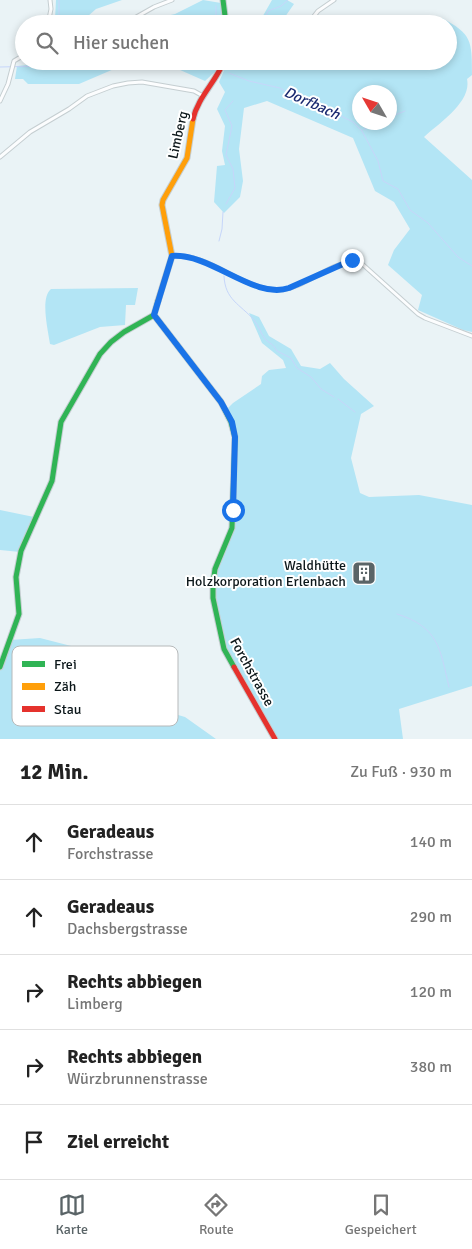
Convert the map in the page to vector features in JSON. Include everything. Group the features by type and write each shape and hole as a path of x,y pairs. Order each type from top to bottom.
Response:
{"street":[{"path":"50,0 52,9 50,15"},
{"path":"140,15 172,0"},
{"path":"223,0 225,15"},
{"path":"316,15 334,0"},
{"path":"0,101 8,84 15,59"},
{"name":"Limberg","path":"154,315 172,256 161,202 184,165 188,155 194,112 221,70"},
{"path":"0,157 30,132 87,96 114,86 142,82 194,91 203,96"},
{"path":"172,256 195,258 249,283 279,290 289,288 352,260 360,262 418,314 472,336"},
{"path":"0,667 19,614 16,577 21,551 52,480 61,422 100,354 111,342 133,326 154,315"},
{"name":"Forchstrasse","path":"154,315 221,402 232,422 235,437 232,528 215,569 212,584 213,598 224,649 275,739"}],"shaded area":[{"path":"56,0 122,0 96,9 89,15 55,15"},
{"path":"203,0 221,3 223,15 171,15"},
{"path":"272,0 287,0 294,4 286,15 263,15"},
{"path":"457,28 465,34 472,54 472,75 467,79 467,88 464,96 460,104 446,119 424,137 472,180 472,332 463,330 418,310 422,295 388,265 394,250 410,229 394,202 375,191 353,138 267,101 244,108 239,149 243,181 240,197 224,213 214,202 217,166 225,165 222,151 225,126 217,109 225,92 219,82 224,70 457,70"},
{"path":"16,70 112,70 79,84 28,84 23,79 15,79"},
{"path":"180,70 217,70 205,81"},
{"path":"138,288 135,305 126,305 125,325 100,327 54,345 50,344 45,307 48,293 51,289"},
{"path":"249,313 259,317 269,336 291,349 301,366 320,369 330,363 344,379 374,406 361,414 351,458 360,493 369,497 419,495 472,505 472,686 399,709 403,739 274,739 221,638 213,584 232,515 235,437 226,410 261,384 262,376 269,370 286,368 283,360 262,343"},
{"path":"0,510 34,517 20,552 0,550"},
{"path":"40,638 71,646 12,646 12,726 178,726 178,715 185,717 216,739 0,739 0,668 10,640"}],"waterway":[{"path":"59,0 59,15"},
{"path":"266,15 268,11 281,6 288,0"},
{"path":"216,6 216,15"},
{"name":"Dorfbach","path":"0,67 15,67"},
{"name":"Dorfbach","path":"229,73 249,81 280,88 298,99 353,122 362,131 378,161 383,181 398,189 410,210 428,223 458,257 472,266"},
{"path":"226,204 235,188 233,169 226,155 232,126 225,110 233,101"},
{"path":"397,114 405,111"},
{"path":"219,241 223,212"},
{"path":"224,276 230,296 254,320 266,340 277,351 291,358 297,368 311,377 321,389 334,397"},
{"path":"338,399 355,412"},
{"path":"397,614 411,619 430,633 440,651 449,687"}],"traffic: fast":[{"path":"223,0 225,15"},
{"path":"0,667 19,614 16,577 21,551 52,481 61,422 100,354 124,332 154,315 158,301"},
{"path":"154,315 221,402 231,422 235,437 232,528 215,569 213,584 213,598 224,649 234,667"}],"traffic: slow":[{"path":"158,301 172,256 162,205 187,158 193,119"}],"traffic: jam":[{"path":"193,119 195,111 220,70"},
{"path":"234,667 275,739"}],"place":[{"name":"Waldhütte Holzkorporation Erlenbach","path":"364,573"}],"route":[{"path":"233,510 235,437 232,422 221,402 154,315 172,256 195,258 249,283 274,290 284,290 352,260"}]}
